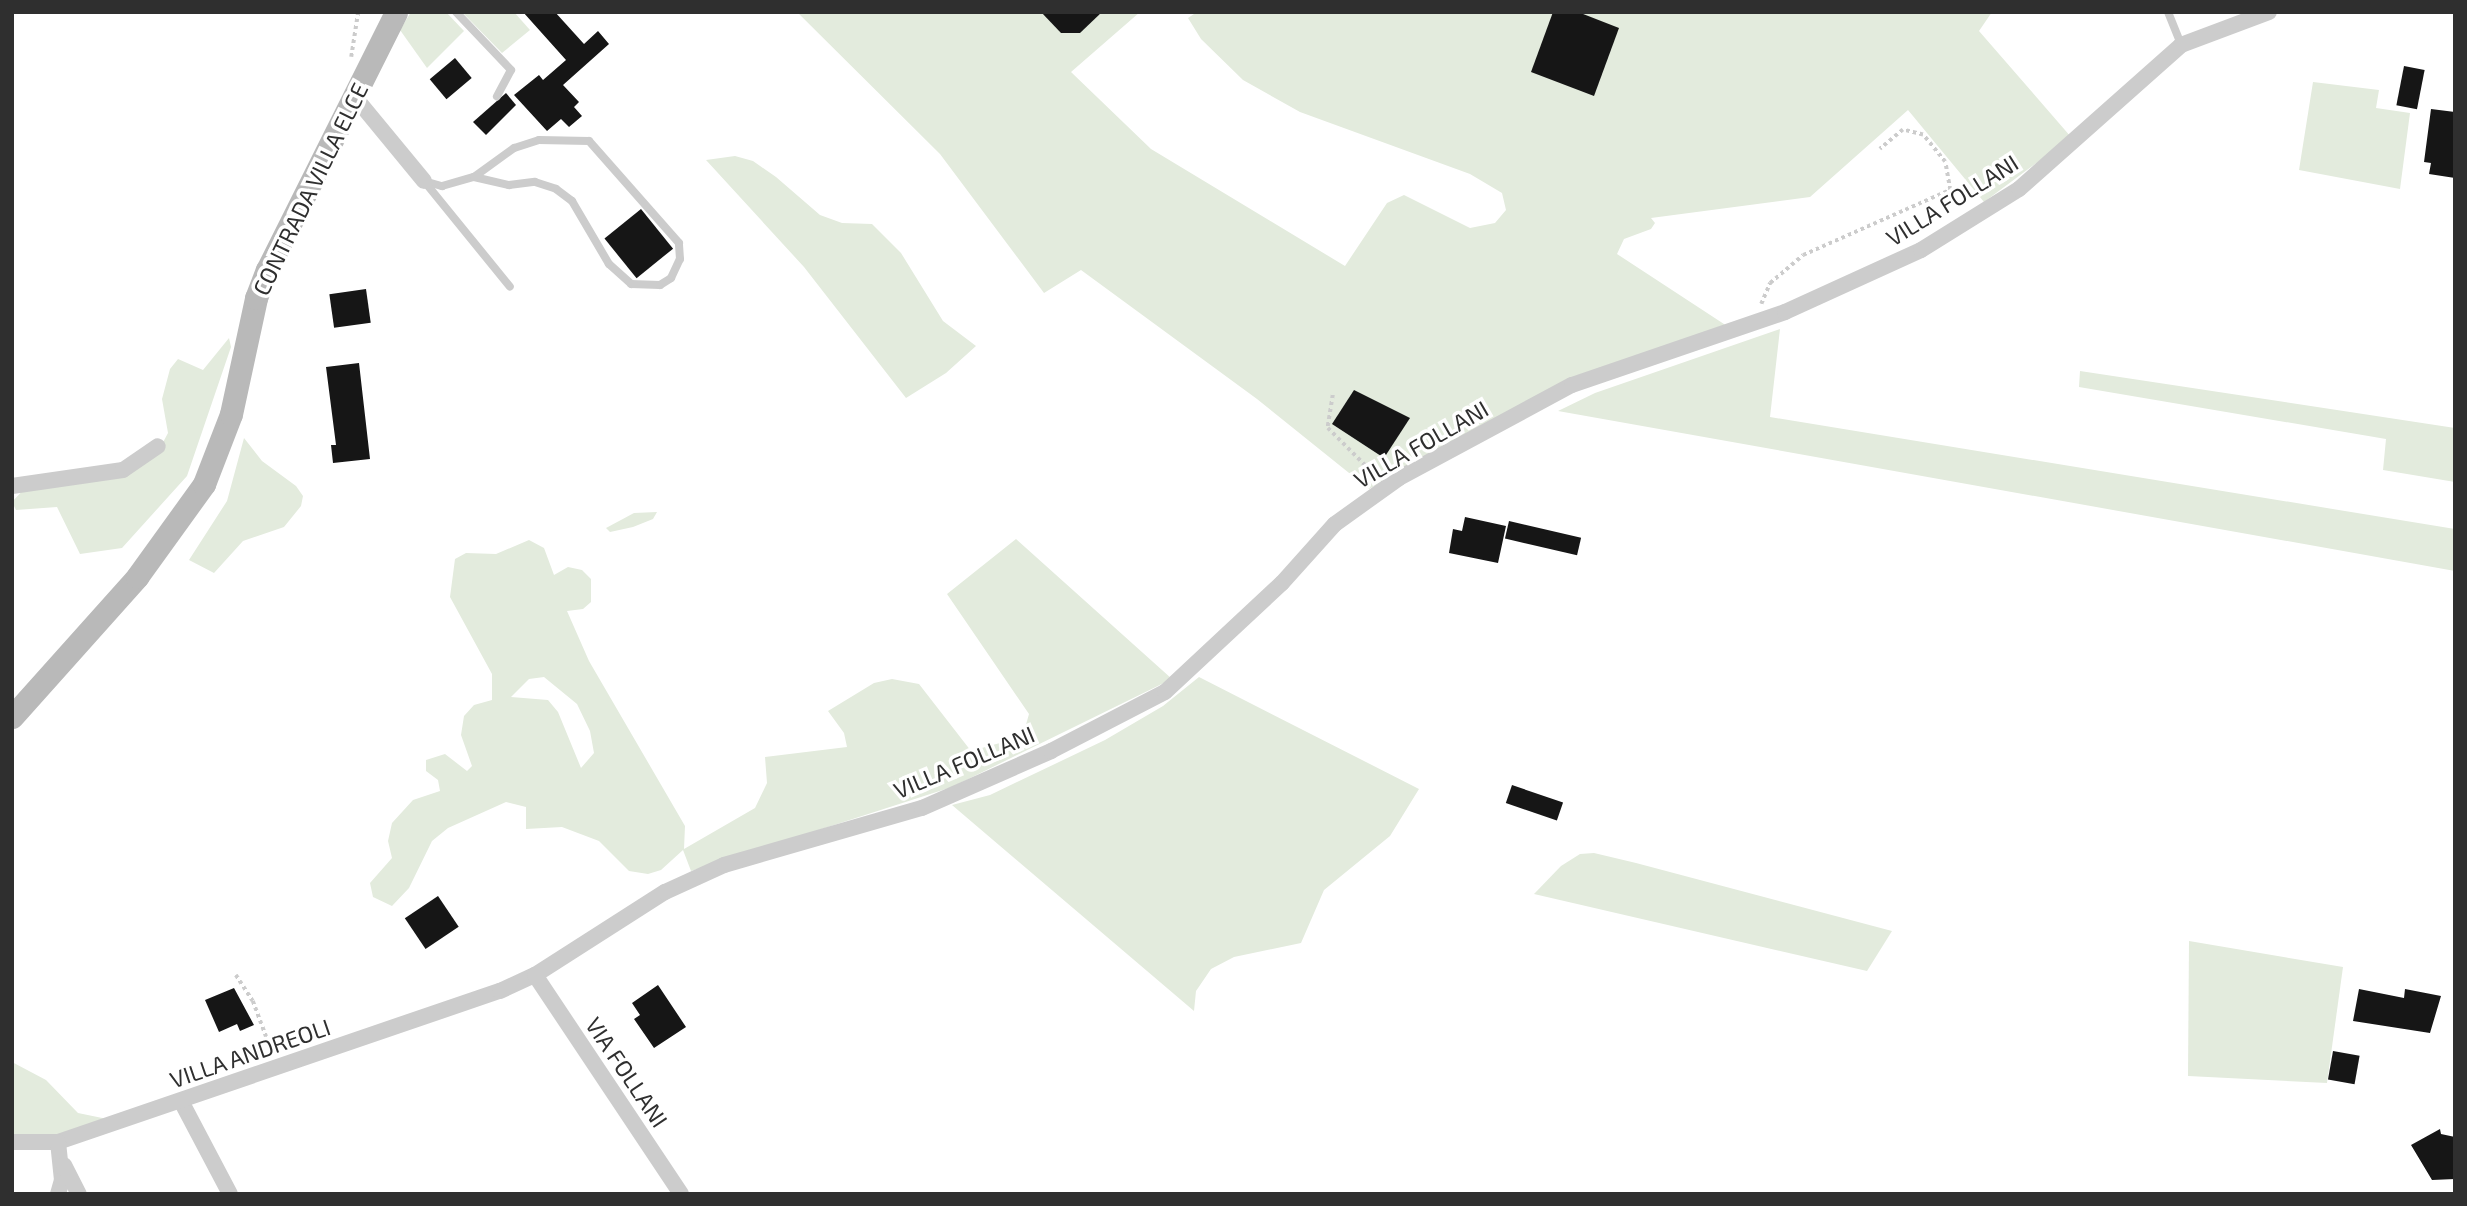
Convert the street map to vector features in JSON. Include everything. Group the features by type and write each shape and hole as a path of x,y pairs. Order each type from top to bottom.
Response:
{"main road":[{"name":"CONTRADA VILLA ELCE","path":"12,717 137,578 204,484 232,414 263,279 396,12"}],"street":[{"name":"VILLA FOLLANI","path":"500,991 535,975 665,892 712,870 922,808 1051,751 1165,692 1282,583 1335,524 1389,486 1572,385 1762,320 1921,250 2019,190 2181,45 2269,12"},
{"path":"354,96 424,181"},
{"path":"12,486 123,470 158,446"},
{"name":"VIA FOLLANI","path":"535,975 681,1194"},
{"name":"VILLA ANDREOLI","path":"12,1142 58,1149 181,1101 500,991"},
{"path":"181,1101 230,1194"},
{"path":"58,1149 58,1194"},
{"path":"58,1149 79,1194"}],"lane":[{"path":"456,12 511,70 497,96"},
{"path":"2168,12 2181,45"},
{"path":"424,181 442,186 474,177 526,144 589,141 680,243 680,259 671,278 660,285 631,284 609,264 572,201 556,189 535,182 509,185 474,177"},
{"path":"424,181 510,287"}],"path":[{"path":"1762,320 1761,301 1784,267 1822,245 1846,239 1950,190 1945,162 1923,135 1903,130 1880,149"},
{"path":"1333,395 1327,414 1336,440 1389,486"},
{"path":"236,975 253,1000 277,1068"}],"shaded area":[{"path":"411,12 446,12 464,31 427,68 400,30"},
{"path":"462,12 514,12 530,30 502,53"},
{"path":"797,12 1140,12 1071,72 1151,149 1345,266 1387,203 1404,195 1470,228 1495,223 1506,210 1502,193 1470,174 1300,112 1243,80 1201,39 1188,18 1197,12 1992,12 1979,31 2071,137 1984,202 1908,110 1810,197 1651,218 1655,223 1651,229 1624,239 1617,254 1727,326 1480,430 1369,489 1257,399 1081,270 1044,293 940,154"},
{"path":"2313,82 2379,90 2376,108 2410,113 2400,189 2299,170"},
{"path":"735,156 753,161 820,215 842,223 872,224 901,253 943,321 976,346 946,373 906,398 804,267 706,160"},
{"path":"1780,329 1770,417 2455,529 2455,571 1558,411 1595,393"},
{"path":"229,338 231,347 187,476 122,548 80,554 57,507 16,510 12,502 26,487 76,482 161,446 168,433 162,399 170,369 178,359 203,370"},
{"path":"2080,371 2455,428 2455,482 2383,470 2386,439 2079,387"},
{"path":"244,438 262,461 296,486 303,496 301,506 284,527 243,541 214,573 189,560 227,501"},
{"path":"657,512 653,519 633,527 610,532 606,528 634,513"},
{"path":"1016,539 1172,679 952,787 691,871 683,850 661,870 648,874 629,871 599,841 562,827 526,829 526,807 506,802 448,828 432,841 409,888 392,906 373,897 370,883 392,858 388,841 392,823 413,800 440,791 438,780 426,771 426,760 445,754 467,771 472,766 461,735 464,716 474,705 492,700 492,674 450,597 455,559 466,553 496,554 529,540 544,548 554,575 568,567 582,570 591,579 591,602 583,609 567,611 589,661 685,826 684,849 755,808 767,783 765,757 847,747 844,733 828,711 874,683 892,679 919,684 971,751 1007,741 1025,728 1029,714 947,594","holes":["544,677 577,704 590,731 594,753 581,768 558,712 548,700 511,697 529,679"]},
{"path":"1199,677 1419,789 1390,836 1324,890 1301,943 1234,957 1211,969 1196,991 1194,1011 952,805 990,795 1105,740 1163,706"},
{"path":"1594,853 1892,931 1867,971 1534,894 1561,866 1580,854"},
{"path":"2189,941 2343,967 2327,1083 2188,1076"},
{"path":"12,1062 46,1080 78,1113 112,1120 62,1138 12,1138"}],"building":[{"path":"523,12 555,12 584,44 598,31 609,44 563,85 579,102 574,107 582,116 569,127 561,119 547,131 514,95 539,75 543,80 566,60"},
{"path":"1041,12 1102,12 1080,33 1061,33"},
{"path":"1553,12 1578,12 1619,28 1594,96 1531,72"},
{"path":"455,58 472,78 446,99 430,79"},
{"path":"2404,66 2425,70 2417,109 2396,105"},
{"path":"506,93 516,105 486,135 473,122"},
{"path":"2431,109 2455,112 2455,178 2429,174 2431,163 2424,162"},
{"path":"641,209 673,249 637,278 604,239"},
{"path":"366,289 371,323 334,328 329,294"},
{"path":"359,363 370,459 333,463 331,445 336,445 326,367"},
{"path":"1354,390 1410,418 1384,458 1332,424"},
{"path":"1465,517 1506,526 1498,563 1449,553 1453,529 1462,531"},
{"path":"1509,521 1581,538 1577,555 1505,539"},
{"path":"1512,785 1563,803 1557,821 1506,803"},
{"path":"438,896 459,927 426,949 405,918"},
{"path":"658,985 686,1027 654,1048 634,1019 640,1015 632,1003"},
{"path":"234,988 254,1025 240,1031 237,1024 219,1032 205,1000"},
{"path":"2359,989 2404,998 2405,989 2441,996 2430,1033 2353,1021"},
{"path":"2333,1051 2360,1056 2355,1084 2328,1080"},
{"path":"2440,1129 2441,1134 2455,1137 2455,1179 2432,1180 2411,1145"}]}
